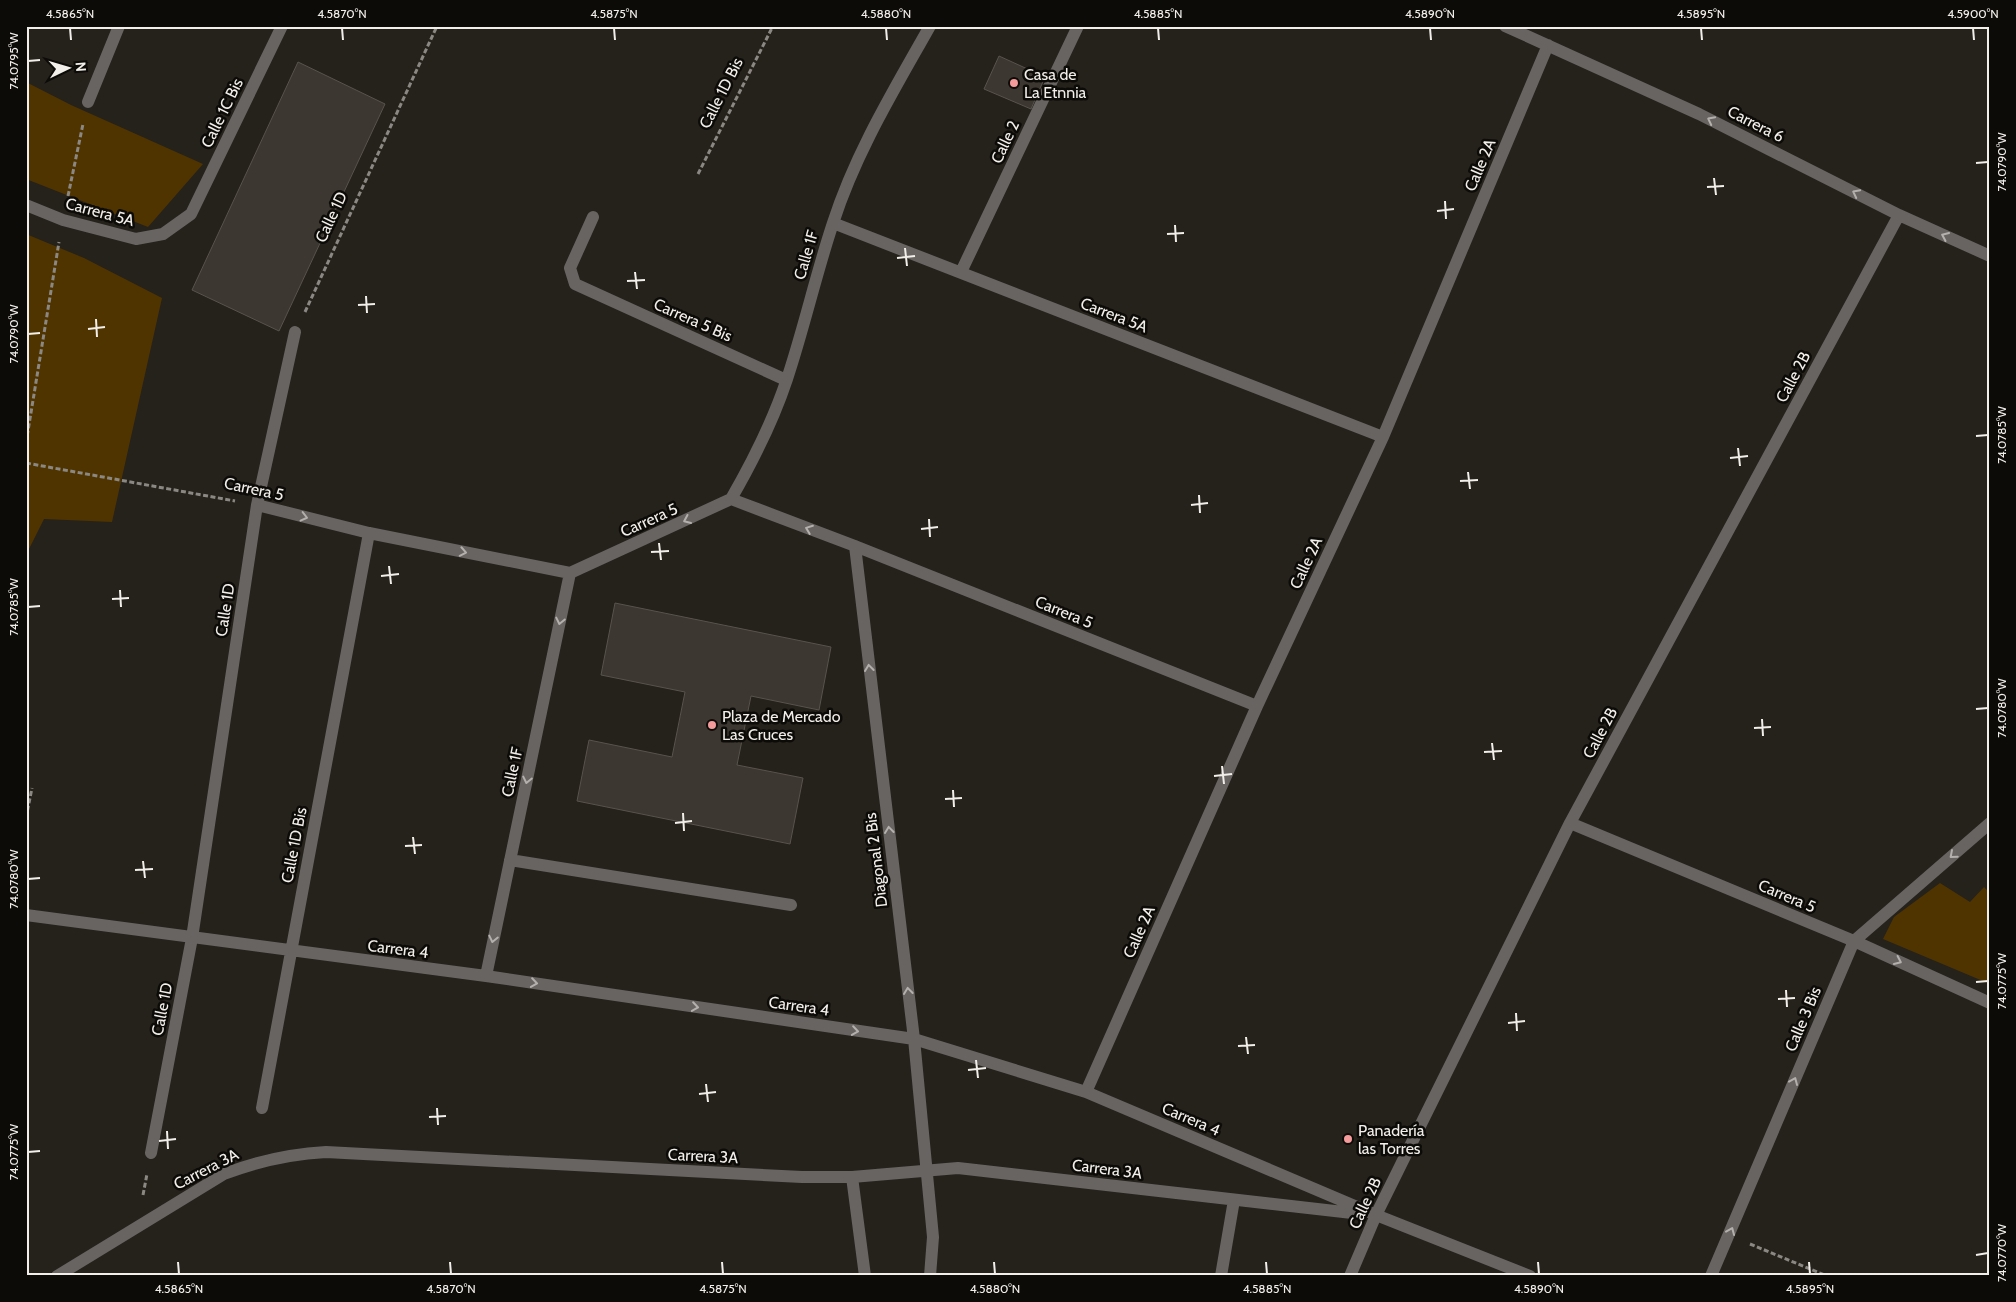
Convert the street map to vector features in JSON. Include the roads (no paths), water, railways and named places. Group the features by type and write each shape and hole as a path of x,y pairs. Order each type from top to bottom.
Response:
{"street":[{"path":"88,102 119,26"},
{"name":"Calle 1C Bis","path":"191,214 282,26"},
{"name":"Calle 1F","path":"731,499 753,462 786,380 833,223 852,170 877,119 930,26"},
{"name":"Calle 2","path":"961,272 1078,26"},
{"name":"Carrera 6","path":"1505,26 1699,114 1899,216 1990,256"},
{"name":"Calle 2A","path":"1086,1092 1257,706 1383,437 1548,45"},
{"name":"Carrera 5A","path":"26,205 63,220 136,239 164,234 191,214"},
{"name":"Calle 2B","path":"1350,1276 1376,1215 1570,823 1899,216"},
{"name":"Carrera 5 Bis","path":"592,217 570,268 574,284 786,380"},
{"name":"Carrera 5A","path":"833,223 1383,437"},
{"name":"Calle 1D","path":"151,1154 192,938 257,505 295,332"},
{"name":"Carrera 5","path":"257,505 369,533 570,573 731,499 1257,706"},
{"name":"Calle 1D Bis","path":"262,1108 369,533"},
{"name":"Diagonal 2 Bis","path":"854,546 914,1039 933,1237 930,1276"},
{"name":"Calle 1F","path":"486,976 570,573"},
{"name":"Carrera 5","path":"1570,823 1854,941 1990,1003"},
{"name":"Calle 3 Bis","path":"1712,1276 1854,941 1990,823"},
{"path":"510,860 791,905"},
{"name":"Carrera 4","path":"26,915 291,952 486,976 914,1039 1086,1092 1376,1215 1530,1276"},
{"name":"Carrera 3A","path":"56,1276 224,1174 254,1162 293,1154 326,1152 782,1176 852,1177 958,1168 1376,1215"},
{"path":"852,1177 865,1276"},
{"path":"1221,1276 1234,1200"}],"place":[{"name":"Casa de La Etnnia","path":"1014,83"},
{"name":"Plaza de Mercado Las Cruces","path":"712,725"},
{"name":"Panadería las Torres","path":"1348,1139"}]}
